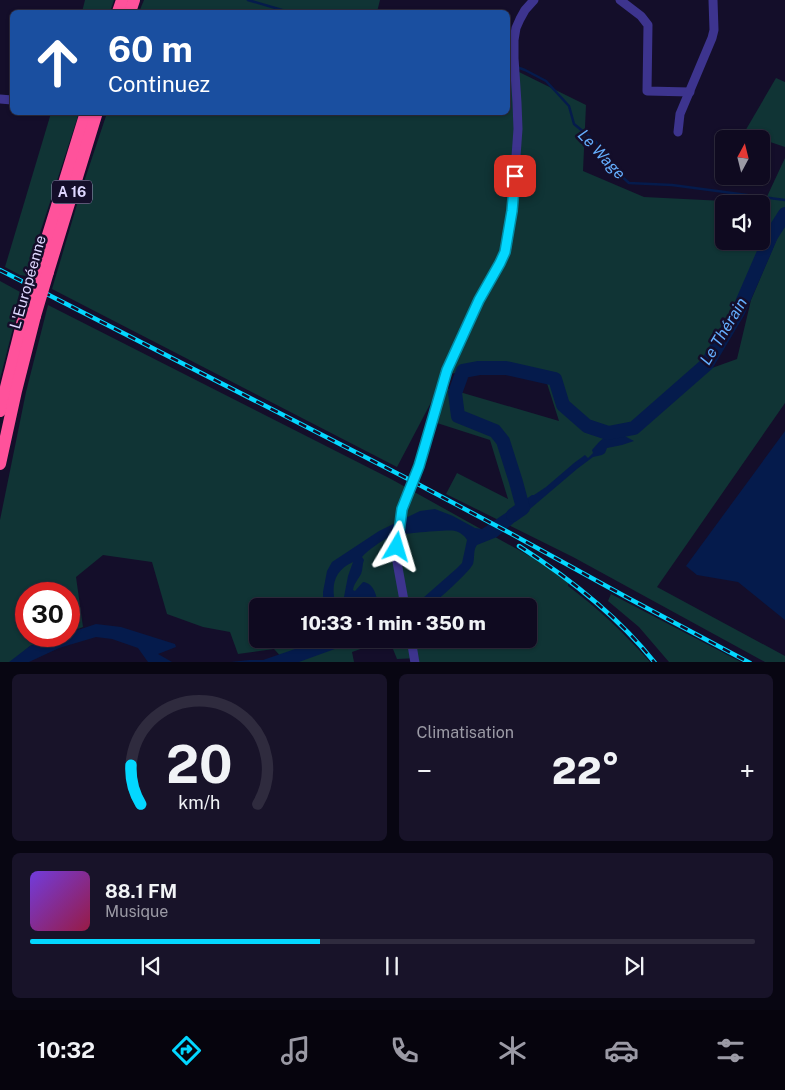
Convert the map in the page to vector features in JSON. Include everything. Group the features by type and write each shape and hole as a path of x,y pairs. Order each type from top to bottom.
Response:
{"highway":[{"name":"L'Européenne","path":"0,412 30,314 85,115"},
{"name":"L'Européenne","path":"43,268 97,115"},
{"name":"L'Européenne","path":"0,464 18,383 30,314"}],"street":[{"path":"403,598 397,562 397,540 402,509 419,466 450,362 479,300 505,252 512,211 518,129 514,40 518,22 534,0"},
{"path":"620,0 640,16 649,28 647,91 690,92"},
{"path":"678,132 680,114 712,38 714,30 714,0"},
{"path":"413,648 415,662"}],"green space":[{"path":"85,0 114,0 111,10 82,10"},
{"path":"144,0 380,0 378,10 140,10"},
{"path":"510,69 517,71 586,105 583,171 644,197 715,201 715,250 767,250 712,368 737,359 751,300 779,234 785,226 785,403 657,587 785,656 785,662 765,662 573,557 446,494 457,473 508,499 490,440 437,423 446,388 559,421 545,377 506,368 446,374 397,467 52,289 81,191 106,115 510,115"},
{"path":"776,78 785,82 785,147 770,142 770,130 746,130"},
{"path":"50,115 78,115 26,276 5,267"},
{"path":"785,158 785,211 770,243 770,195 768,195"},
{"path":"0,281 22,293 0,379"},
{"path":"48,305 391,479 542,563 568,582 568,586 611,622 650,662 419,662 418,658 397,659 393,648 537,648 537,598 249,598 249,648 363,648 352,652 354,662 286,662 274,649 238,654 230,632 203,627 167,614 152,562 103,555 76,577 77,582 15,582 15,647 29,647 11,662 0,662 0,520 26,392"},
{"path":"611,594 741,662 669,662 639,627 608,601"},
{"path":"80,606 83,627 80,628"}],"water":[{"path":"613,430 634,441 607,448 602,455 593,457 497,537 477,545 471,568 440,598 423,598 462,563 467,540 462,534 457,532 412,533 390,537 362,557 364,560 362,572 353,590 355,591 363,582 367,583 372,587 377,598 344,598 353,562 338,573 334,584 334,598 323,598 327,571 332,562 379,531 420,511 435,509 475,528 482,529 546,487 585,455 588,458 593,453 592,450"},
{"path":"785,431 785,620 738,582 697,575 686,566"},
{"path":"96,624 121,627 175,644 176,647 158,654 172,662 148,662 138,648 112,639 96,637 80,642 80,629"},
{"path":"29,647 62,647 29,662 9,662"},
{"path":"298,648 338,648 299,662 231,662 263,660"}],"waterway":[{"name":"Le Wage","path":"248,0 282,10"},
{"name":"Le Wage","path":"510,65 546,81 569,106 574,124 596,142 604,157 629,183 672,185 785,200"},
{"name":"Le Thérain","path":"513,515 523,508 503,441 495,431 458,416 455,393 463,371 479,368 506,368 555,379 563,405 587,426 608,433 634,428 707,364 738,312 771,236 785,214"}],"railway":[{"path":"0,270 412,481 748,662"},
{"path":"519,546 556,571 592,599 625,629 654,662"}],"route":[{"path":"397,547 402,509 419,466 447,370 479,300 507,247 515,176"}]}
